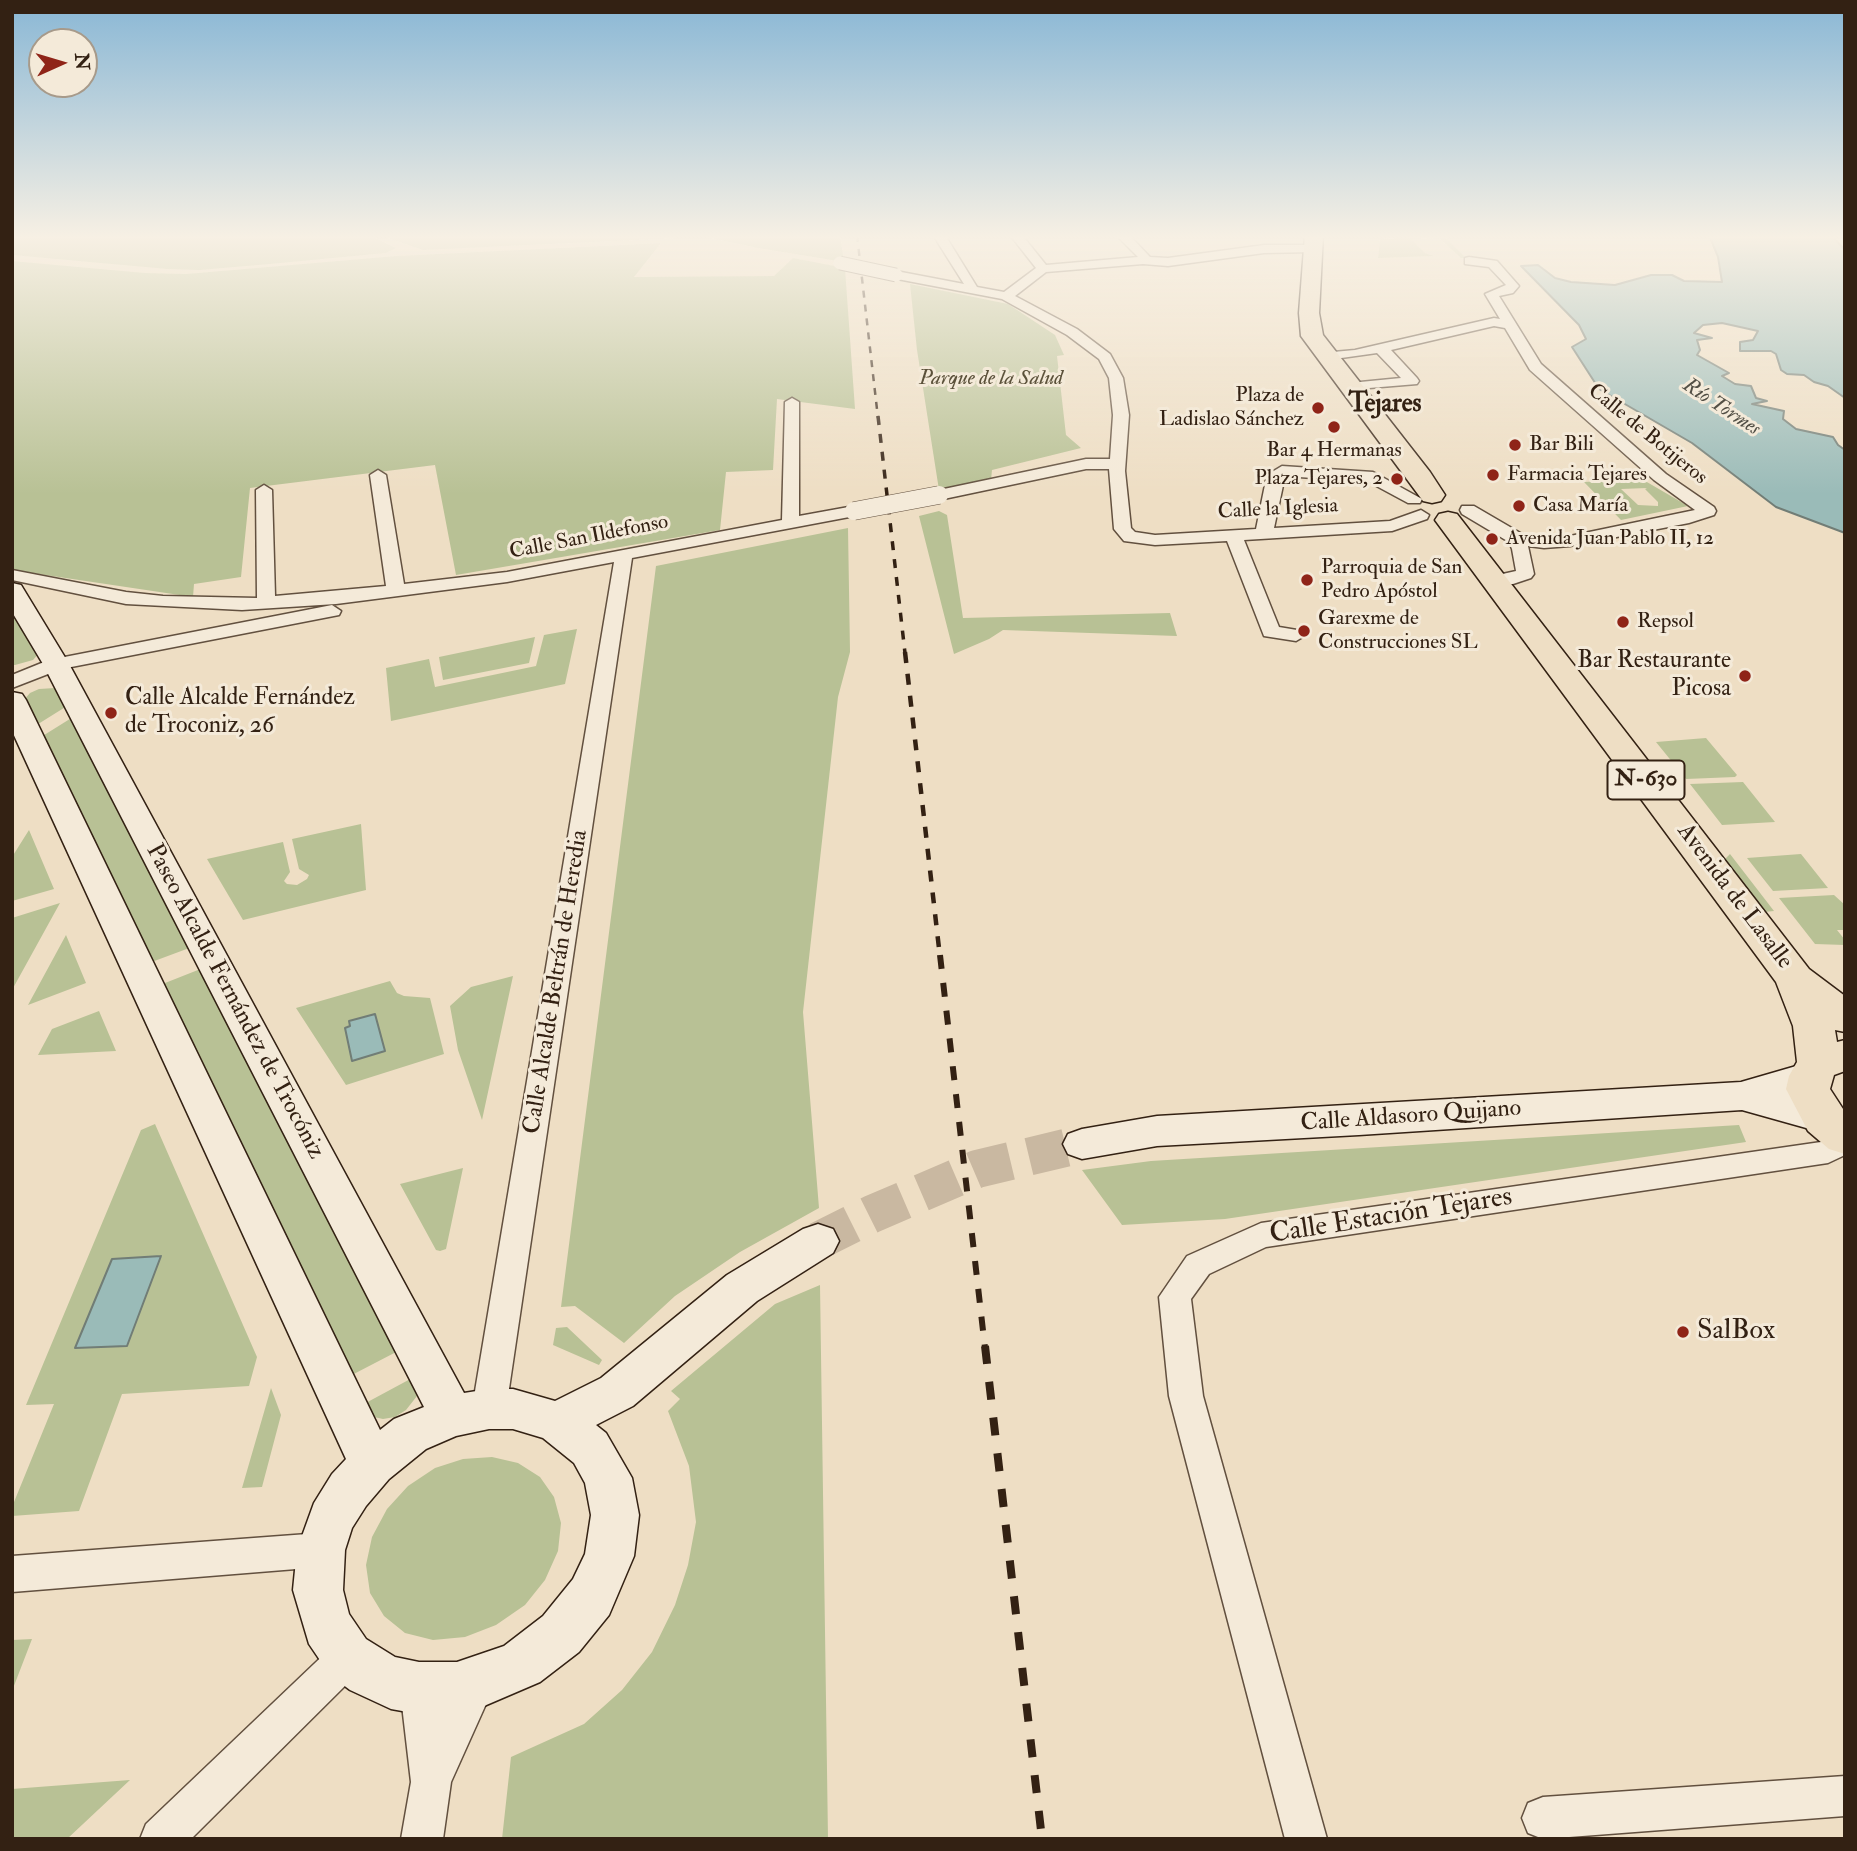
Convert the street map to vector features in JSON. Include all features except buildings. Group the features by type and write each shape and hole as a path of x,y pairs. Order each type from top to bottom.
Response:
{"highway":[{"name":"N-630","path":"1309,321 1309,330 1327,356 1422,477 1429,505 1496,581"},
{"name":"Avenida de Lasalle","path":"1496,581 1795,979 1814,1026 1824,1065"},
{"name":"Avenida de Lasalle","path":"1795,979 1845,1018"},
{"name":"N-630","path":"1824,1065 1808,1089 1838,1132"}],"main road":[{"name":"Paseo Alcalde Fernández de Trocóniz","path":"13,587 471,1412"},
{"path":"17,720 372,1464"},
{"name":"Calle Aldasoro Quijano","path":"1082,1144 1157,1131 1359,1121 1741,1096 1824,1065"},
{"name":"Calle Aldasoro Quijano","path":"1741,1096 1838,1132"},
{"path":"574,1435 617,1392 742,1288 818,1241"},
{"path":"513,1409 574,1435 608,1478 615,1515 610,1556 591,1597 561,1634 522,1664 477,1683 457,1688 419,1688 391,1683 368,1672 348,1657 327,1626 318,1590 321,1550 331,1519 349,1490 372,1464 410,1434 471,1412 513,1409"}],"street":[{"path":"1053,321 1081,338 1105,357 1111,366 1116,378 1121,415 1118,464"},
{"path":"1327,356 1378,348 1494,322 1506,324"},
{"name":"Calle de Botijeros","path":"1506,324 1535,367 1660,477 1708,510 1689,518 1570,541 1544,543 1517,539"},
{"path":"1350,387 1412,381 1388,354 1378,348"},
{"path":"790,524 792,402"},
{"name":"Calle San Ildefonso","path":"13,587 54,582 126,598 163,602 267,603 396,591 507,577 854,512 1086,464 1118,464"},
{"name":"Calle la Iglesia","path":"1118,464 1123,529 1136,540 1392,526 1429,505"},
{"path":"1264,534 1275,475 1282,471 1364,476 1517,539 1524,558 1525,574 1496,581"},
{"path":"378,475 396,591"},
{"path":"264,490 267,603"},
{"path":"1233,535 1271,632 1296,635"},
{"name":"Calle Alcalde Beltrán de Heredia","path":"471,1412 624,555"},
{"name":"Calle San Ildefonso","path":"12,682 56,664 343,609 396,591"},
{"name":"Calle Estación Tejares","path":"1306,1839 1186,1396 1175,1297 1198,1265 1261,1235 1828,1152 1838,1132"},
{"path":"12,1574 321,1550"},
{"path":"161,1839 348,1657"},
{"path":"422,1839 431,1782 477,1683"},
{"path":"419,1688 431,1782"},
{"path":"1543,1818 1845,1796"}],"green space":[{"path":"12,321 849,321 855,409 777,399 773,470 726,472 720,530 456,575 435,465 250,488 241,577 194,584 193,597 12,570"},
{"name":"Parque de la Salud","path":"914,321 1034,321 1055,335 1064,355 1057,356 1066,435 1081,448 992,470 991,480 939,490"},
{"path":"1608,473 1640,478 1688,506 1621,520 1584,482 1604,481","holes":["1647,488 1645,489 1658,502 1658,506 1638,505 1621,489"]},
{"path":"939,511 947,515 963,618 1170,613 1177,636 1003,630 954,654 919,516"},
{"path":"848,528 850,652 838,697 803,1012 819,1208 740,1252 675,1296 624,1343 575,1306 561,1307 656,566"},
{"path":"12,604 40,652 33,660 15,665 12,665"},
{"path":"577,629 565,684 391,721 386,668 429,659 435,687 536,666 544,635"},
{"path":"535,637 529,663 443,680 439,657"},
{"path":"55,688 67,706 35,726 23,701 30,693 39,689"},
{"path":"73,717 192,947 149,963 41,737"},
{"path":"1706,738 1737,775 1735,777 1686,779 1656,742"},
{"path":"1743,782 1775,822 1722,825 1690,784"},
{"path":"361,824 366,890 243,920 207,859 283,842 290,872 284,881 297,885 309,875 299,869 292,839"},
{"path":"29,830 54,889 12,901 12,857"},
{"path":"1730,854 1774,911 1764,912 1724,860"},
{"path":"1801,854 1828,888 1773,891 1747,858"},
{"path":"1834,895 1845,905 1845,930 1837,930 1845,940 1845,945 1815,944 1779,898"},
{"path":"60,903 12,990 12,918"},
{"path":"66,935 86,983 28,1005"},
{"path":"203,968 400,1350 348,1377 160,985"},
{"path":"513,976 482,1120 458,1050 450,1006 471,987"},
{"path":"390,981 397,993 404,996 430,998 444,1054 346,1085 296,1008"},
{"path":"99,1011 116,1051 38,1055 52,1029"},
{"path":"155,1124 257,1357 249,1386 122,1394 79,1511 12,1516 12,1507 54,1404 26,1405 141,1130"},
{"path":"1739,1125 1746,1142 1225,1219 1122,1225 1082,1170 1151,1161"},
{"path":"463,1168 446,1249 436,1250 400,1184"},
{"path":"820,1285 828,1839 502,1839 511,1757 584,1724 622,1690 652,1652 675,1605 688,1565 696,1522 689,1466 668,1411 680,1399 671,1391 775,1304"},
{"path":"567,1327 602,1360 599,1365 553,1345 556,1328"},
{"path":"414,1377 419,1387 417,1396 406,1410 395,1417 374,1417 362,1405"},
{"path":"271,1388 281,1415 262,1487 242,1488"},
{"path":"492,1457 518,1463 540,1477 554,1497 561,1523 558,1551 545,1580 525,1605 496,1625 465,1637 433,1640 405,1633 384,1616 370,1593 366,1565 372,1537 387,1509 408,1486 435,1468 463,1459"},
{"path":"32,1639 12,1691 12,1640"},
{"path":"130,1780 67,1839 12,1839 12,1789"}],"water":[{"name":"Río Tormes","path":"1575,321 1845,321 1845,398 1828,386 1814,382 1804,375 1787,374 1781,370 1776,354 1771,351 1740,351 1740,342 1753,340 1758,331 1722,323 1703,325 1694,333 1712,338 1697,340 1700,350 1697,355 1729,373 1722,376 1735,384 1751,386 1756,398 1767,401 1752,404 1784,411 1783,419 1796,429 1833,437 1845,450 1845,533 1776,507 1692,443 1599,389 1572,347 1586,339"},
{"path":"375,1014 385,1051 352,1061 345,1028 350,1026 349,1021"},
{"path":"161,1256 127,1346 75,1348 112,1259"}],"tunnel":[{"path":"818,1241 872,1214 977,1169 1082,1144"}],"railway":[{"path":"867,321 878,418"},
{"path":"878,416 905,653"},
{"path":"905,652 940,957"},
{"path":"940,955 985,1348"},
{"path":"985,1346 1042,1839"}],"place":[{"name":"Plaza de Ladislao Sánchez","path":"1318,408"},
{"name":"Bar 4 Hermanas","path":"1334,427"},
{"name":"Bar Bili","path":"1515,445"},
{"name":"Farmacia Tejares","path":"1493,475"},
{"name":"Plaza Tejares, 2","path":"1397,479"},
{"name":"Casa María","path":"1519,506"},
{"name":"Avenida Juan Pablo II, 12","path":"1492,539"},
{"name":"Parroquia de San Pedro Apóstol","path":"1307,580"},
{"name":"Repsol","path":"1623,622"},
{"name":"Garexme de Construcciones SL","path":"1304,631"},
{"name":"Bar Restaurante Picosa","path":"1745,676"},
{"name":"Calle Alcalde Fernández de Troconiz, 26","path":"111,713"},
{"name":"SalBox","path":"1683,1332"}],"district":[{"name":"Tejares","path":"1385,405"}]}
